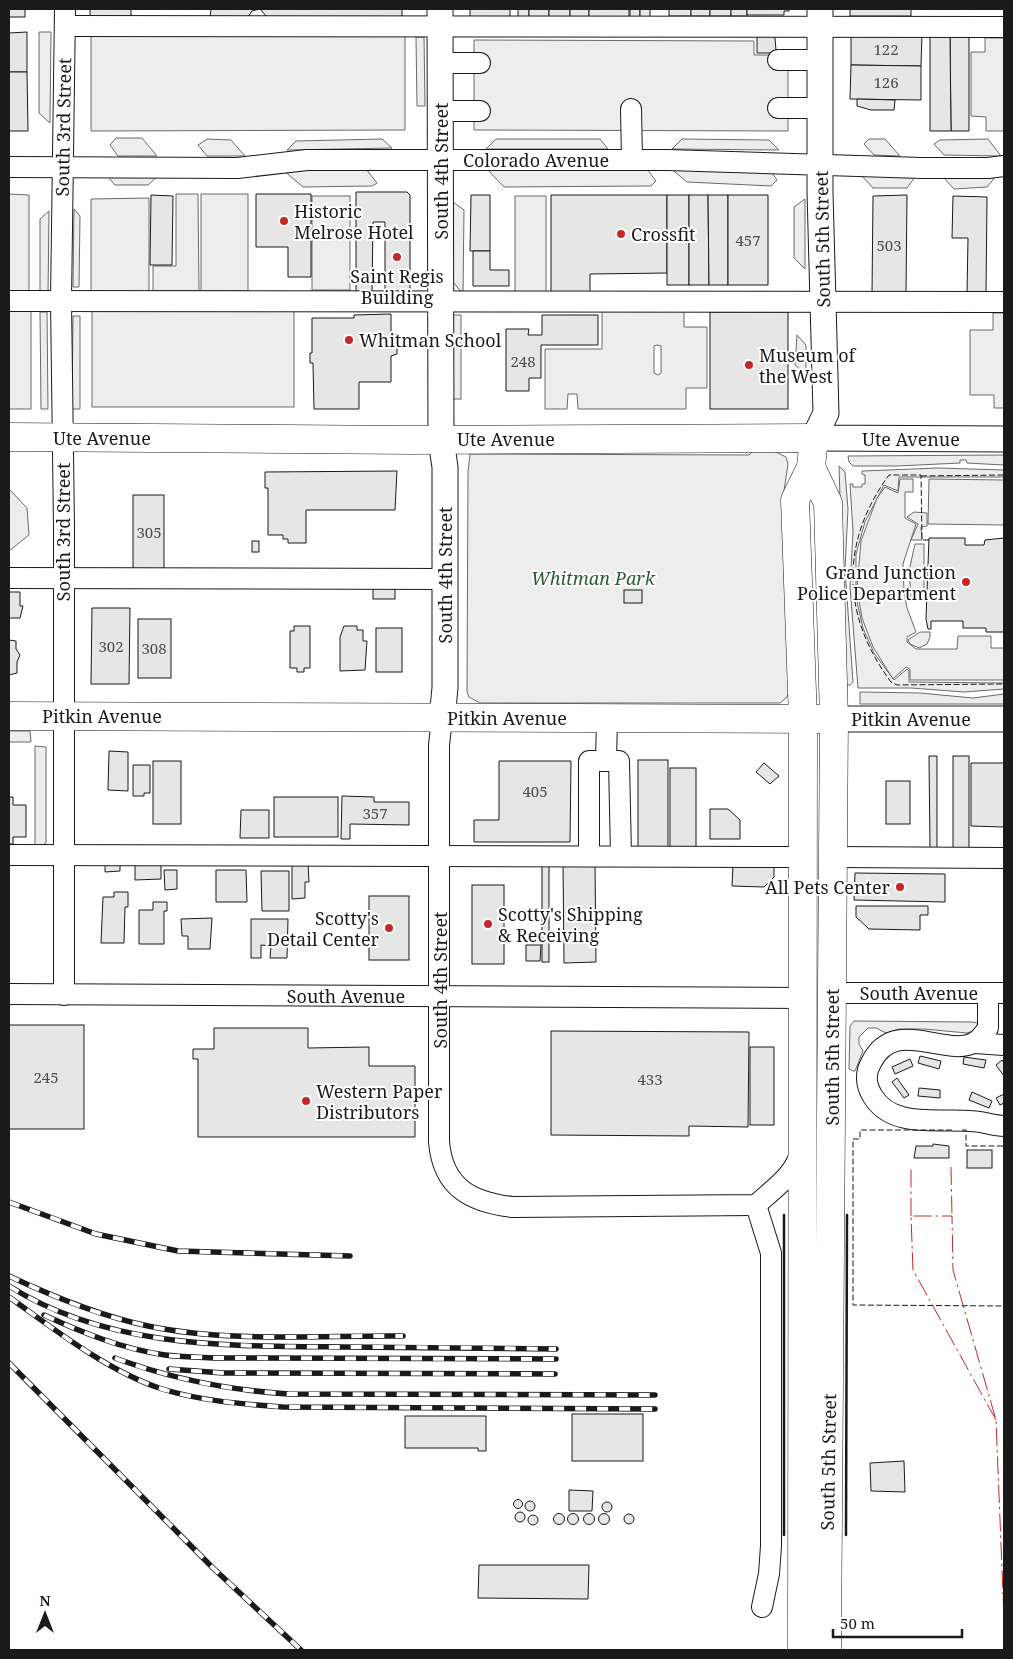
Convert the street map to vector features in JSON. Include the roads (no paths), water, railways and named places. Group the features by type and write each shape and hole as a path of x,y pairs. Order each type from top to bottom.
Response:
{"highway":[{"name":"Ute Avenue","path":"9,437 441,440 814,438"},
{"name":"South 5th Street","path":"802,1650 804,719 795,500 811,467 814,438"},
{"name":"South 5th Street","path":"811,467 828,503 834,719 827,1650"},
{"name":"Pitkin Avenue","path":"9,716 834,719"},
{"path":"804,866 816,895 820,984 825,992 833,993"}],"main road":[{"name":"South 4th Street","path":"440,18 441,440 445,467 445,688 442,718"},
{"name":"South 5th Street","path":"814,438 826,413 820,18"},
{"name":"Ute Avenue","path":"814,438 1004,439"},
{"name":"Pitkin Avenue","path":"834,719 1004,720"}],"street":[{"path":"65,17 820,18 1004,27"},
{"name":"South 3rd Street","path":"64,995 64,578 61,301 65,17"},
{"path":"778,60 820,60"},
{"path":"440,63 480,63"},
{"path":"778,108 820,108"},
{"path":"630,109 632,160"},
{"path":"441,111 480,111"},
{"name":"Colorado Avenue","path":"9,168 237,168 307,160 632,160 922,168 988,168 1004,166"},
{"path":"9,301 1004,302"},
{"path":"9,578 445,579"},
{"name":"South 4th Street","path":"442,718 439,1142 442,1162 451,1180 462,1191 491,1204 512,1207 756,1205"},
{"path":"606,761 607,718"},
{"path":"589,856 589,761 619,761 621,856"},
{"path":"9,855 621,856 804,866"},
{"path":"833,857 1004,858"},
{"name":"South Avenue","path":"833,993 996,993"},
{"path":"975,1043 988,1028 996,993"},
{"name":"South Avenue","path":"9,994 804,998"},
{"path":"1004,1045 975,1043 965,1045 907,1040 892,1042 874,1055 869,1066 868,1088 880,1106 899,1117 914,1120 971,1120 1004,1126"},
{"path":"762,1607 769,1574 771,1546 771,1253 756,1205 781,1184 794,1169 804,1134"}],"railway":[{"path":"9,1202 96,1234 178,1251 350,1256"},
{"path":"9,1276 95,1311 130,1322 179,1331 210,1335 275,1337 403,1336"},
{"path":"9,1286 47,1307 88,1322 129,1333 171,1340 258,1346 556,1349"},
{"path":"9,1297 81,1348 120,1371 159,1388 205,1399 283,1407 655,1409"},
{"path":"44,1315 88,1334 134,1349 171,1356 215,1358 556,1359"},
{"path":"115,1358 179,1378 244,1390 288,1394 655,1395"},
{"path":"9,1363 213,1568 301,1650"},
{"path":"169,1369 223,1373 555,1374"}],"place":[{"name":"Historic Melrose Hotel","path":"284,221"},
{"name":"Crossfit","path":"621,234"},
{"name":"Saint Regis Building","path":"397,257"},
{"name":"Whitman School","path":"349,340"},
{"name":"Museum of the West","path":"749,365"},
{"name":"Grand Junction Police Department","path":"966,582"},
{"name":"All Pets Center","path":"900,887"},
{"name":"Scotty's Shipping & Receiving","path":"488,924"},
{"name":"Scotty's Detail Center","path":"389,928"},
{"name":"Western Paper Distributors","path":"306,1101"}],"park label":[{"name":"Whitman Park","path":"593,578"}]}
